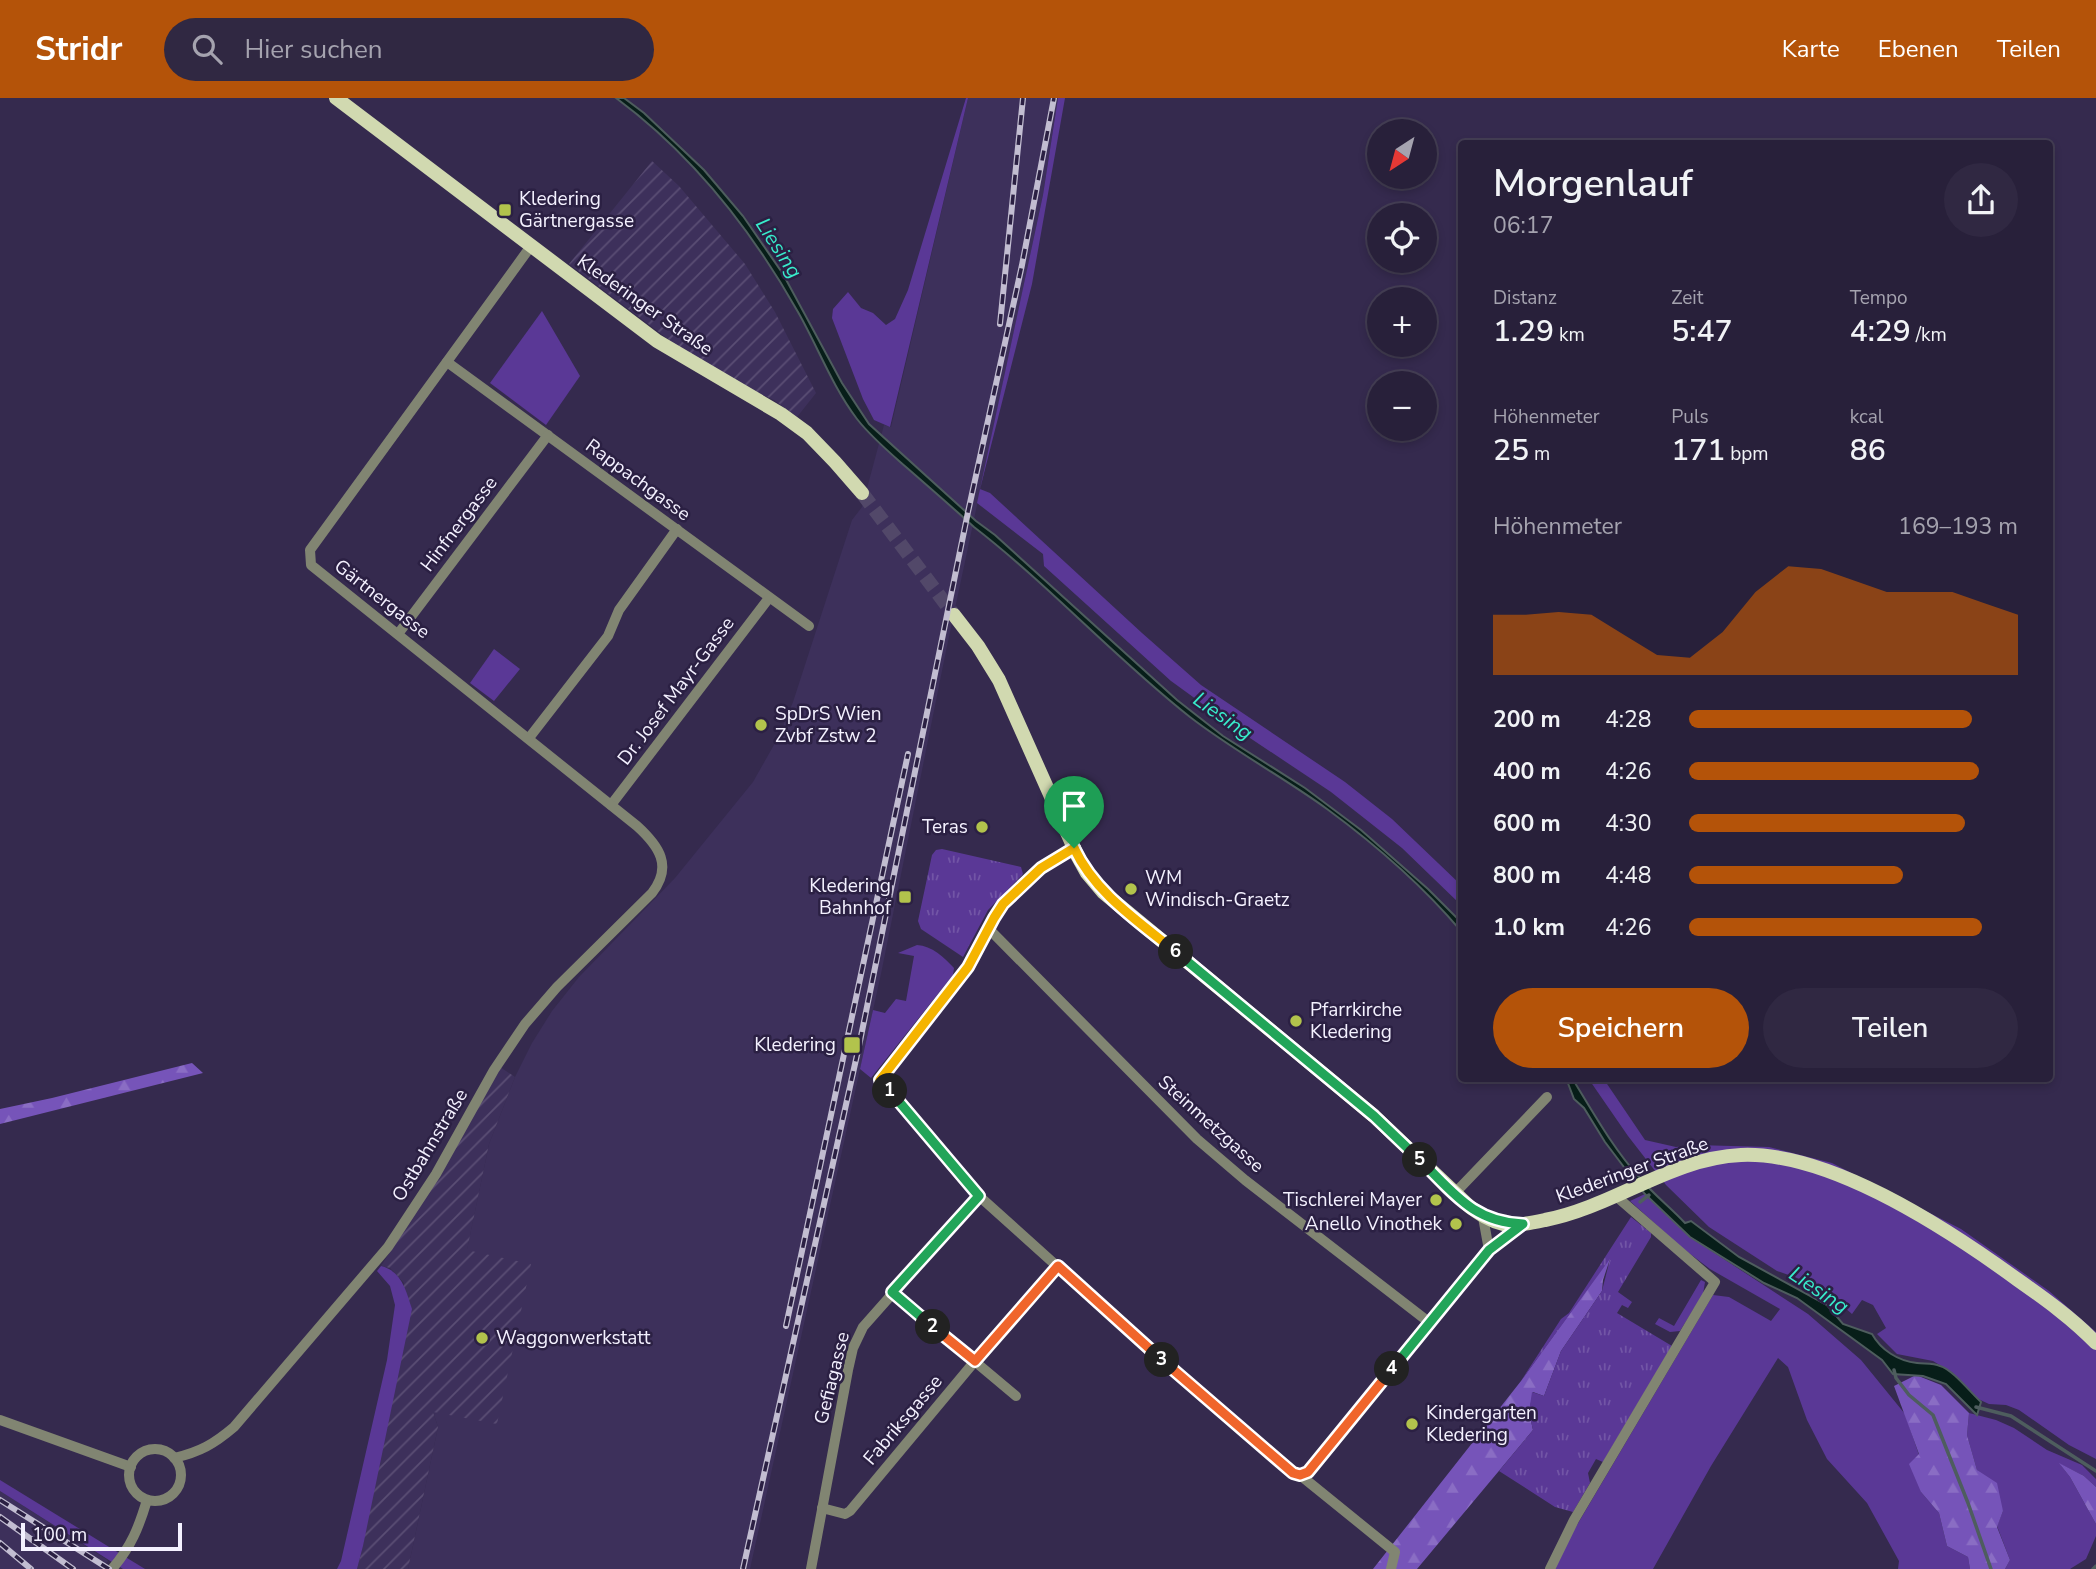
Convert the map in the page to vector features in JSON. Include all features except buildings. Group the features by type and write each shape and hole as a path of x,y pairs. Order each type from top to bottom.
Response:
{"main road":[{"name":"Klederinger Straße","path":"336,98 657,341 781,414 807,433 862,493"},
{"name":"Klederinger Straße","path":"954,615 999,680 1074,848 1087,873 1103,892 1374,1116 1483,1217 1502,1224 1523,1224 1557,1218 1703,1161 1740,1155 1780,1158 1816,1168 1887,1198 1966,1244 2057,1309 2096,1343"}],"street":[{"name":"Gärtnergasse","path":"530,246 310,550 311,565 637,826"},
{"name":"Rappachgasse","path":"447,362 809,626"},
{"name":"Hinfnergasse","path":"398,634 548,435"},
{"path":"529,737 608,636 619,610 677,529"},
{"name":"Dr. Josef Mayr-Gasse","path":"611,805 769,598"},
{"name":"Ostbahnstraße","path":"174,1458 196,1453 219,1440 234,1427 388,1247 436,1174 494,1070 525,1024 557,987 657,886 663,870 659,853 653,841 637,826"},
{"path":"1074,848 1041,868 1003,904 968,967 880,1080 979,1196 1178,1375 1293,1473 1300,1475 1395,1552 1391,1569"},
{"name":"Steinmetzgasse","path":"989,929 1197,1139 1245,1180 1430,1323"},
{"path":"1455,1193 1548,1097"},
{"path":"1550,1569 1574,1520 1715,1282 1620,1195"},
{"name":"Gefiagasse","path":"811,1569 853,1348 863,1327 892,1292 979,1196"},
{"path":"1483,1217 1489,1250"},
{"path":"1300,1475 1308,1472 1489,1250 1523,1224"},
{"name":"Fabriksgasse","path":"822,1508 845,1514 850,1511 1058,1266"},
{"path":"892,1292 1016,1396"},
{"path":"0,1420 131,1467"},
{"path":"150,1450 159,1450 174,1458 181,1474 176,1490 163,1500 147,1500 134,1490 131,1467 135,1459 150,1450"},
{"path":"113,1569 135,1538 147,1500"}],"shaded area":[{"path":"616,98 624,98 644,113 704,170 743,216 783,274 842,383 869,424 1177,700 1223,736 1305,788 1361,830 1458,919 1458,928 1398,866 1363,837 1310,797 1190,717 1162,694 874,438 848,406 798,312 761,252 695,169 644,120"},
{"path":"968,98 1058,98 1043,195 946,651 881,974 750,1569 408,1569 438,1427 433,1412 489,1144 515,1077 552,1011 579,977 675,878 753,782 779,736 793,702 852,520 862,507 884,425 891,427"},
{"path":"652,161 679,186 745,264 775,312 816,393 797,417 774,400 744,387 693,358 569,264"},
{"path":"500,1067 515,1077 489,1144 467,1250 531,1264 497,1424 433,1412 438,1427 408,1569 357,1569 363,1546 404,1283 390,1268 381,1266 440,1175"},
{"path":"1568,1082 1574,1082 1629,1166 1685,1223 1691,1221 1739,1257 1827,1305 1843,1324 1872,1334 1885,1350 1897,1357 1945,1368 1981,1402 1977,1415 1946,1384 1923,1376 1893,1374 1882,1360 1797,1298 1764,1283 1690,1237 1645,1194 1605,1142 1584,1108 1574,1099"},
{"path":"0,1491 108,1561 101,1569 0,1569"}],"green space":[{"path":"966,98 890,427 874,420 863,399 832,318 833,309 848,292 861,308 873,313 886,325 895,319 908,290"},
{"path":"1058,98 1065,98 1032,284 980,489 1043,195"},
{"path":"542,311 580,376 546,425 490,383"},
{"path":"980,489 990,493 1201,685 1345,782 1392,819 1458,882 1458,902 1402,848 1331,792 1171,681 1044,566 1043,554 977,503"},
{"path":"494,649 520,669 494,701 470,683"},
{"path":"942,849 1021,867 1023,874 988,910 963,957 921,929 918,921 932,855 936,850"},
{"path":"917,945 928,947 942,956 954,968 953,975 871,1078 860,1069 873,1010 885,1013 896,999 906,1001 914,956 898,953"},
{"path":"192,1063 203,1073 0,1124 0,1109"},
{"path":"1591,1082 1606,1082 1645,1140 1676,1147 1769,1147 1832,1163 1961,1229 2049,1291 2096,1332 2096,1459 2069,1445 2019,1410 2006,1405 1989,1404 1976,1398 1965,1385 1955,1379 1953,1373 1933,1361 1897,1354 1877,1334 1886,1328 1873,1305 1862,1300 1852,1314 1820,1286 1777,1271 1709,1227 1666,1185"},
{"path":"1645,1194 1690,1237 1808,1314 1861,1360 1905,1414 1919,1455 1921,1492 1939,1513 1947,1546 1968,1557 1970,1569 1898,1569 1899,1561 1867,1503 1827,1459 1807,1420 1788,1367 1778,1358 1711,1466 1653,1569 1551,1569 1713,1295 1729,1297 1771,1321 1780,1309 1710,1269 1681,1247 1630,1201"},
{"path":"1631,1217 1651,1233 1651,1237 1618,1292 1632,1302 1628,1308 1622,1305 1617,1313 1672,1346 1603,1462 1596,1459 1588,1473 1590,1483 1573,1512 1555,1507 1499,1471 1533,1430 1529,1412 1532,1392 1544,1396 1561,1351 1602,1291 1610,1259 1521,1381"},
{"path":"1611,1256 1602,1291 1561,1351 1544,1396 1533,1392 1529,1412 1533,1430 1417,1569 1373,1569 1521,1381"},
{"path":"381,1266 398,1277 412,1309 357,1569 337,1569 387,1360 395,1305 390,1286 377,1271"},
{"path":"1701,1280 1705,1282 1703,1294 1680,1331 1670,1332 1655,1324 1659,1318 1674,1326"},
{"path":"1916,1375 1941,1385 1969,1413 1967,1435 1977,1470 1997,1483 2003,1511 1997,1527 2010,1560 2005,1569 1970,1569 1968,1557 1947,1546 1939,1513 1921,1492 1909,1464 1919,1454 1894,1386"},
{"path":"1969,1413 2014,1428 2047,1450 2082,1465 2096,1479 2096,1487 2084,1476 2060,1464 2096,1524 2096,1536 2086,1559 2070,1569 2005,1569 2010,1560 1997,1526 2003,1511 1977,1470 1967,1435"},
{"path":"2059,1463 2084,1476 2096,1487 2096,1524 2070,1477"},
{"path":"0,1480 145,1569 123,1569 0,1491"}],"waterway":[{"path":"1640,1202 1649,1195"},
{"path":"1894,1370 1896,1378 1909,1395 1933,1415 1991,1569"},
{"name":"Liesing","path":"1976,1407 2011,1416 2096,1471"},
{"name":"Liesing","path":"2093,1569 2096,1566"}],"tunnel":[{"path":"862,493 954,615"}],"railway":[{"path":"1000,324 1023,98"},
{"path":"743,1569 859,1046 968,512 1022,265 1054,98"},
{"path":"786,1326 908,754"},
{"path":"0,1500 109,1569"},
{"path":"0,1517 73,1569"},
{"path":"0,1543 31,1569"}],"place":[{"name":"Kledering Gärtnergasse","path":"505,210"},
{"name":"SpDrS Wien Zvbf Zstw 2","path":"761,725"},
{"name":"Teras","path":"982,827"},
{"name":"WM Windisch-Graetz","path":"1131,889"},
{"name":"Kledering Bahnhof","path":"905,897"},
{"name":"Pfarrkirche Kledering","path":"1296,1021"},
{"name":"Kledering","path":"852,1045"},
{"name":"Tischlerei Mayer","path":"1436,1200"},
{"name":"Anello Vinothek","path":"1456,1224"},
{"name":"Waggonwerkstatt","path":"482,1338"},
{"name":"Kindergarten Kledering","path":"1412,1424"}],"route":[{"path":"1074,848 1087,873 1103,892 1374,1116 1470,1207 1483,1217 1502,1224 1523,1224 1489,1250 1308,1472 1300,1475 1293,1473 1178,1375 1058,1266 975,1361 892,1292 979,1196 880,1080 968,967 1003,904 1041,868 1074,848"}]}
